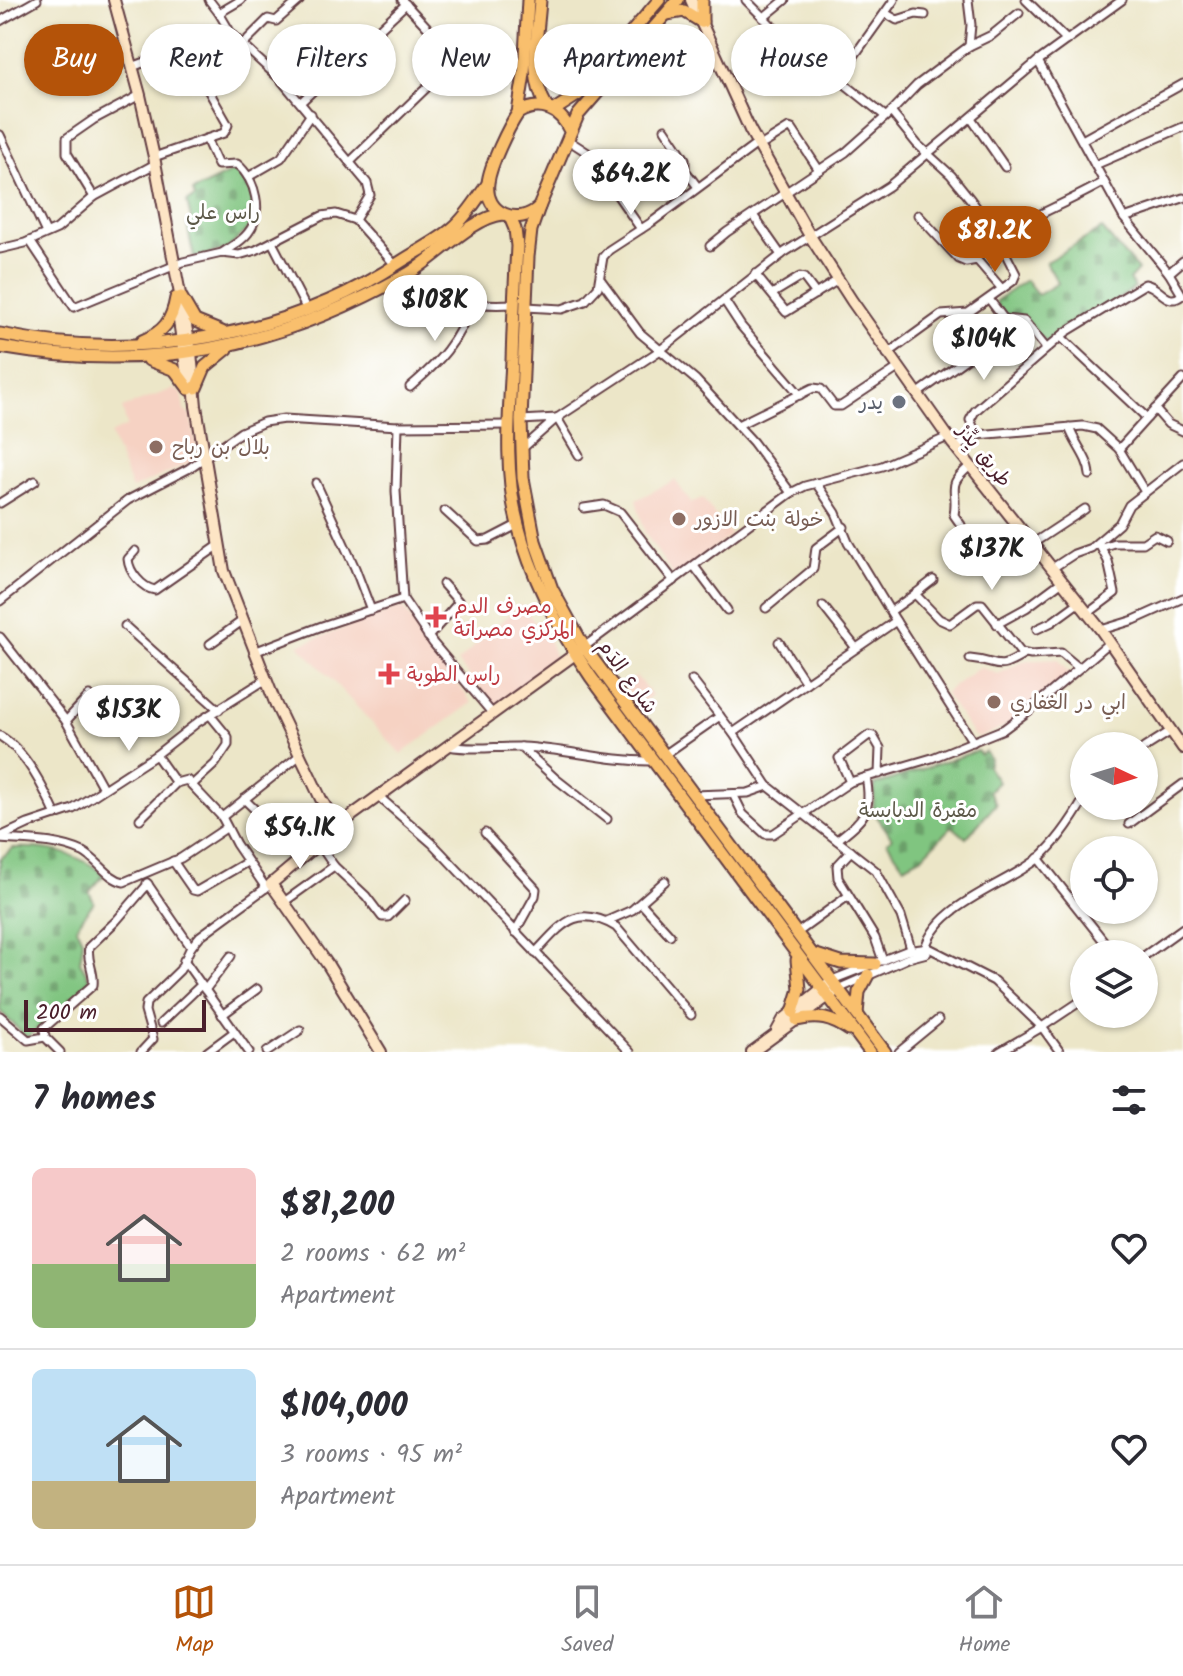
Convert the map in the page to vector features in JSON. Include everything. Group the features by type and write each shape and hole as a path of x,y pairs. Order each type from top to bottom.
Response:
{"main road":[{"path":"0,347 62,355 186,347 265,331 364,299 453,228 487,185 518,113 524,74 528,0"},
{"path":"540,0 536,77 540,96 550,109 564,118 569,136"},
{"path":"518,113 532,107 550,109 579,94 659,0"},
{"name":"شارع الدَم","path":"678,0 586,103 534,219 520,305 509,425 510,479 517,525 540,589 580,651 659,758 796,955 870,1052"},
{"path":"702,0 702,22"},
{"path":"666,14 684,11 702,22"},
{"name":"شارع الدَم","path":"487,185 490,200 515,229 520,305 521,449 527,506 539,554 580,651"},
{"path":"265,331 399,272 482,220 527,216 539,207"},
{"path":"178,295 195,321 232,339"},
{"path":"133,350 167,326 178,295"},
{"path":"0,334 133,350 168,366 192,388 205,367 232,339"},
{"name":"شارع الدَم","path":"659,758 694,795 885,1052"},
{"path":"812,954 836,962 875,967 859,992 857,1014"},
{"path":"796,955 801,982 795,1016 827,1018 857,1035"}],"street":[{"path":"0,21 37,0"},
{"path":"94,197 67,153 67,138 140,95 114,0"},
{"path":"209,0 226,24"},
{"path":"219,13 241,0"},
{"path":"251,36 268,19 276,21 300,0"},
{"name":"طريق يِدِّرْ","path":"691,0 720,68 786,194 838,280 955,448 1101,630 1183,748"},
{"path":"746,0 771,24"},
{"path":"763,18 785,0"},
{"path":"856,53 894,0"},
{"path":"968,0 971,25 969,46"},
{"path":"1026,0 1067,40"},
{"path":"521,449 557,418 659,351 781,255 889,186 1038,61 1122,0"},
{"path":"301,102 404,2 450,52 450,65 351,161"},
{"path":"885,13 897,20 916,14 925,15"},
{"path":"710,246 864,137 917,85 969,46 992,35 1019,13"},
{"path":"251,52 301,102 351,161 370,192 355,220"},
{"path":"977,435 971,422 972,414 1061,337 1145,284 1150,284 1170,300 1183,295 1124,218 1038,61"},
{"path":"132,67 140,64"},
{"path":"1082,140 1183,84"},
{"path":"856,90 888,114 951,175 998,237 1016,271 1015,278 968,313 941,315 887,354"},
{"path":"140,96 155,160 224,571 265,680 299,756 338,827"},
{"path":"0,249 30,241 61,226 94,197 155,160 224,133 228,125 212,96"},
{"path":"248,177 281,158 311,114"},
{"path":"971,118 1005,167"},
{"path":"1095,165 1183,127"},
{"path":"30,241 74,307 173,266 222,253 247,253 322,216 336,214 355,220 399,272 434,296 471,304 562,309 580,305 592,295 601,280 605,253 697,186 789,128 795,130 819,170"},
{"path":"665,129 685,159 685,170 697,186"},
{"path":"0,135 46,233"},
{"path":"569,136 588,153 641,229"},
{"path":"206,139 218,165 237,164 248,177 256,200 255,223 239,243 222,253"},
{"path":"998,237 1032,216 1104,182"},
{"path":"1124,218 1183,198"},
{"path":"753,215 781,255"},
{"path":"918,215 959,259 966,262 977,260 1002,289"},
{"path":"272,242 307,310"},
{"path":"1169,273 1183,261"},
{"path":"755,274 786,312 838,280"},
{"path":"772,294 800,277 816,294"},
{"path":"601,280 640,333 696,380 738,425 791,493"},
{"path":"989,299 1004,319 1024,321 1046,348"},
{"path":"724,300 750,337 800,395"},
{"path":"410,387 448,351 462,328 471,304"},
{"path":"917,394 976,352 1004,319"},
{"path":"1061,337 1147,418"},
{"path":"738,425 813,388 819,388 837,407 898,368"},
{"path":"1119,449 1183,379"},
{"path":"1155,409 1168,424 1183,431"},
{"path":"521,420 557,418"},
{"path":"557,418 579,455"},
{"path":"0,601 128,500 182,472 241,432 270,420 398,426 509,425"},
{"path":"398,426 395,480 403,599 428,637 492,713"},
{"path":"955,448 977,435 1083,426 1097,429 1119,449 1145,492"},
{"path":"1069,427 1090,469 1090,475"},
{"path":"141,1052 153,1039 145,1011 146,1003 180,970 191,947 212,926 269,886 378,796 580,651 791,493 897,461 948,437"},
{"path":"1051,569 1074,554 1100,544 1119,524 1129,505 1183,463"},
{"path":"961,525 954,515 957,500 953,486 955,478 970,466"},
{"path":"0,503 35,481"},
{"path":"316,483 371,610"},
{"path":"816,483 844,527 850,546 973,742"},
{"path":"584,508 604,505 620,512 674,581"},
{"path":"1032,544 1085,509"},
{"path":"445,511 478,541 488,540 517,525"},
{"path":"766,608 813,569 816,548 844,527"},
{"path":"1100,544 1143,543 1155,535 1167,541"},
{"path":"1087,614 1115,593 1108,561 1100,544"},
{"path":"135,551 128,559 129,567 146,587 155,590 218,546"},
{"path":"694,566 727,610"},
{"path":"891,611 933,580"},
{"path":"997,624 1026,608 1061,582"},
{"path":"428,637 459,602 443,584"},
{"path":"915,594 950,624 980,603 1017,649 1025,654"},
{"path":"1101,630 1134,620 1183,598"},
{"path":"254,652 403,599"},
{"path":"1037,629 1078,603"},
{"path":"823,606 856,648"},
{"path":"210,644 242,621"},
{"path":"733,733 896,621"},
{"path":"125,626 219,710"},
{"path":"0,637 66,721 103,788"},
{"path":"779,642 806,683"},
{"path":"733,794 747,818 767,835 776,832 850,782 932,758 1011,724 1110,642"},
{"path":"970,659 988,660 998,667 1025,654 1061,653 1079,668"},
{"path":"0,838 28,824 73,809 265,680"},
{"path":"692,680 733,733 768,786 866,861 885,883 901,916 911,949"},
{"path":"66,721 89,696"},
{"path":"192,785 215,764 228,745 229,740 210,715"},
{"path":"447,746 471,749 521,747 621,760 659,758 720,716"},
{"path":"1158,739 1171,731"},
{"path":"850,782 839,758 869,735 873,736 880,748 879,774"},
{"path":"0,736 25,762 56,815"},
{"path":"521,747 607,819"},
{"path":"156,755 176,783"},
{"path":"222,817 299,756"},
{"path":"837,840 858,824 866,812 869,798 866,777"},
{"path":"140,819 176,783 185,779 192,785 222,817 247,862 284,902 328,965 381,1052"},
{"path":"1129,824 1183,784"},
{"path":"694,795 748,793 768,786"},
{"path":"378,796 432,843 630,1052"},
{"path":"244,799 276,830 283,832 325,807"},
{"path":"835,984 925,950 934,928 946,915 996,887 1038,858 1070,820"},
{"path":"0,838 71,847 98,861 119,882 129,882 198,848 226,828"},
{"path":"485,833 536,889 515,932"},
{"path":"319,844 334,866 366,896 382,917 388,917 405,900"},
{"path":"851,851 837,871 848,896 875,938 875,967"},
{"path":"1038,858 1103,940"},
{"path":"173,861 195,891 247,862"},
{"path":"284,902 334,866"},
{"path":"142,875 191,947"},
{"path":"607,921 627,913 665,881"},
{"path":"60,1052 45,1037 43,1031 46,1025 93,985 89,947 148,884"},
{"path":"797,933 848,896"},
{"path":"641,903 670,935"},
{"path":"535,953 571,918 585,916 607,921 616,927 691,1015"},
{"path":"1158,946 1183,928"},
{"path":"752,1052 835,984 911,949 941,952 1002,986 1042,1027 1060,1052"},
{"path":"161,1023 203,988 231,956"},
{"path":"184,960 249,1052"},
{"path":"222,1015 257,989"},
{"path":"999,1052 1070,1008"},
{"path":"0,1016 28,1040 45,1037"},
{"path":"899,1052 938,1020"},
{"path":"267,1052 300,1030"},
{"path":"207,1052 234,1032"}],"shaded area":[{"name":"بلال بن رباح","path":"173,389 182,393 184,411 191,415 199,459 132,489 110,434 127,426 122,408"},
{"name":"خولة بنت الازور","path":"675,480 691,503 702,498 731,535 675,578 645,533 636,500"},
{"path":"520,604 548,638 557,664 497,707 457,662"},
{"name":"راس الطوبة","path":"402,607 472,703 401,754 299,645"},
{"name":"ابي در الغفاري","path":"1057,659 1070,674 1006,726 979,738 974,736 944,693 980,667 998,674 1024,661"},
{"path":"636,676 652,695 639,705 624,687"}],"green space":[{"name":"راس علي","path":"236,170 252,190 255,222 227,249 194,258 187,224 191,219 187,202 195,197 193,191"},
{"path":"1102,229 1138,270 1129,280 1135,288 1048,344 1028,324 1009,320 996,304 997,300 1026,280 1038,295 1058,283 1046,262"},
{"name":"مقبرة الدبابسة","path":"977,751 981,755 985,752 990,759 988,767 998,782 989,791 996,804 966,838 952,826 923,856 904,866 887,842 892,838 873,811 875,785"},
{"path":"13,848 62,852 105,874 89,892 94,902 76,927 83,942 80,962 91,981 27,1038 0,1011 0,859"}],"place":[{"name":"يدر","path":"899,402"},
{"name":"بلال بن رباح","path":"156,447"},
{"name":"خولة بنت الازور","path":"679,519"},
{"name":"مصرف الدم المركزي مصراتة","path":"436,617"},
{"name":"راس الطوبة","path":"389,674"},
{"name":"ابي در الغفاري","path":"994,702"}]}
